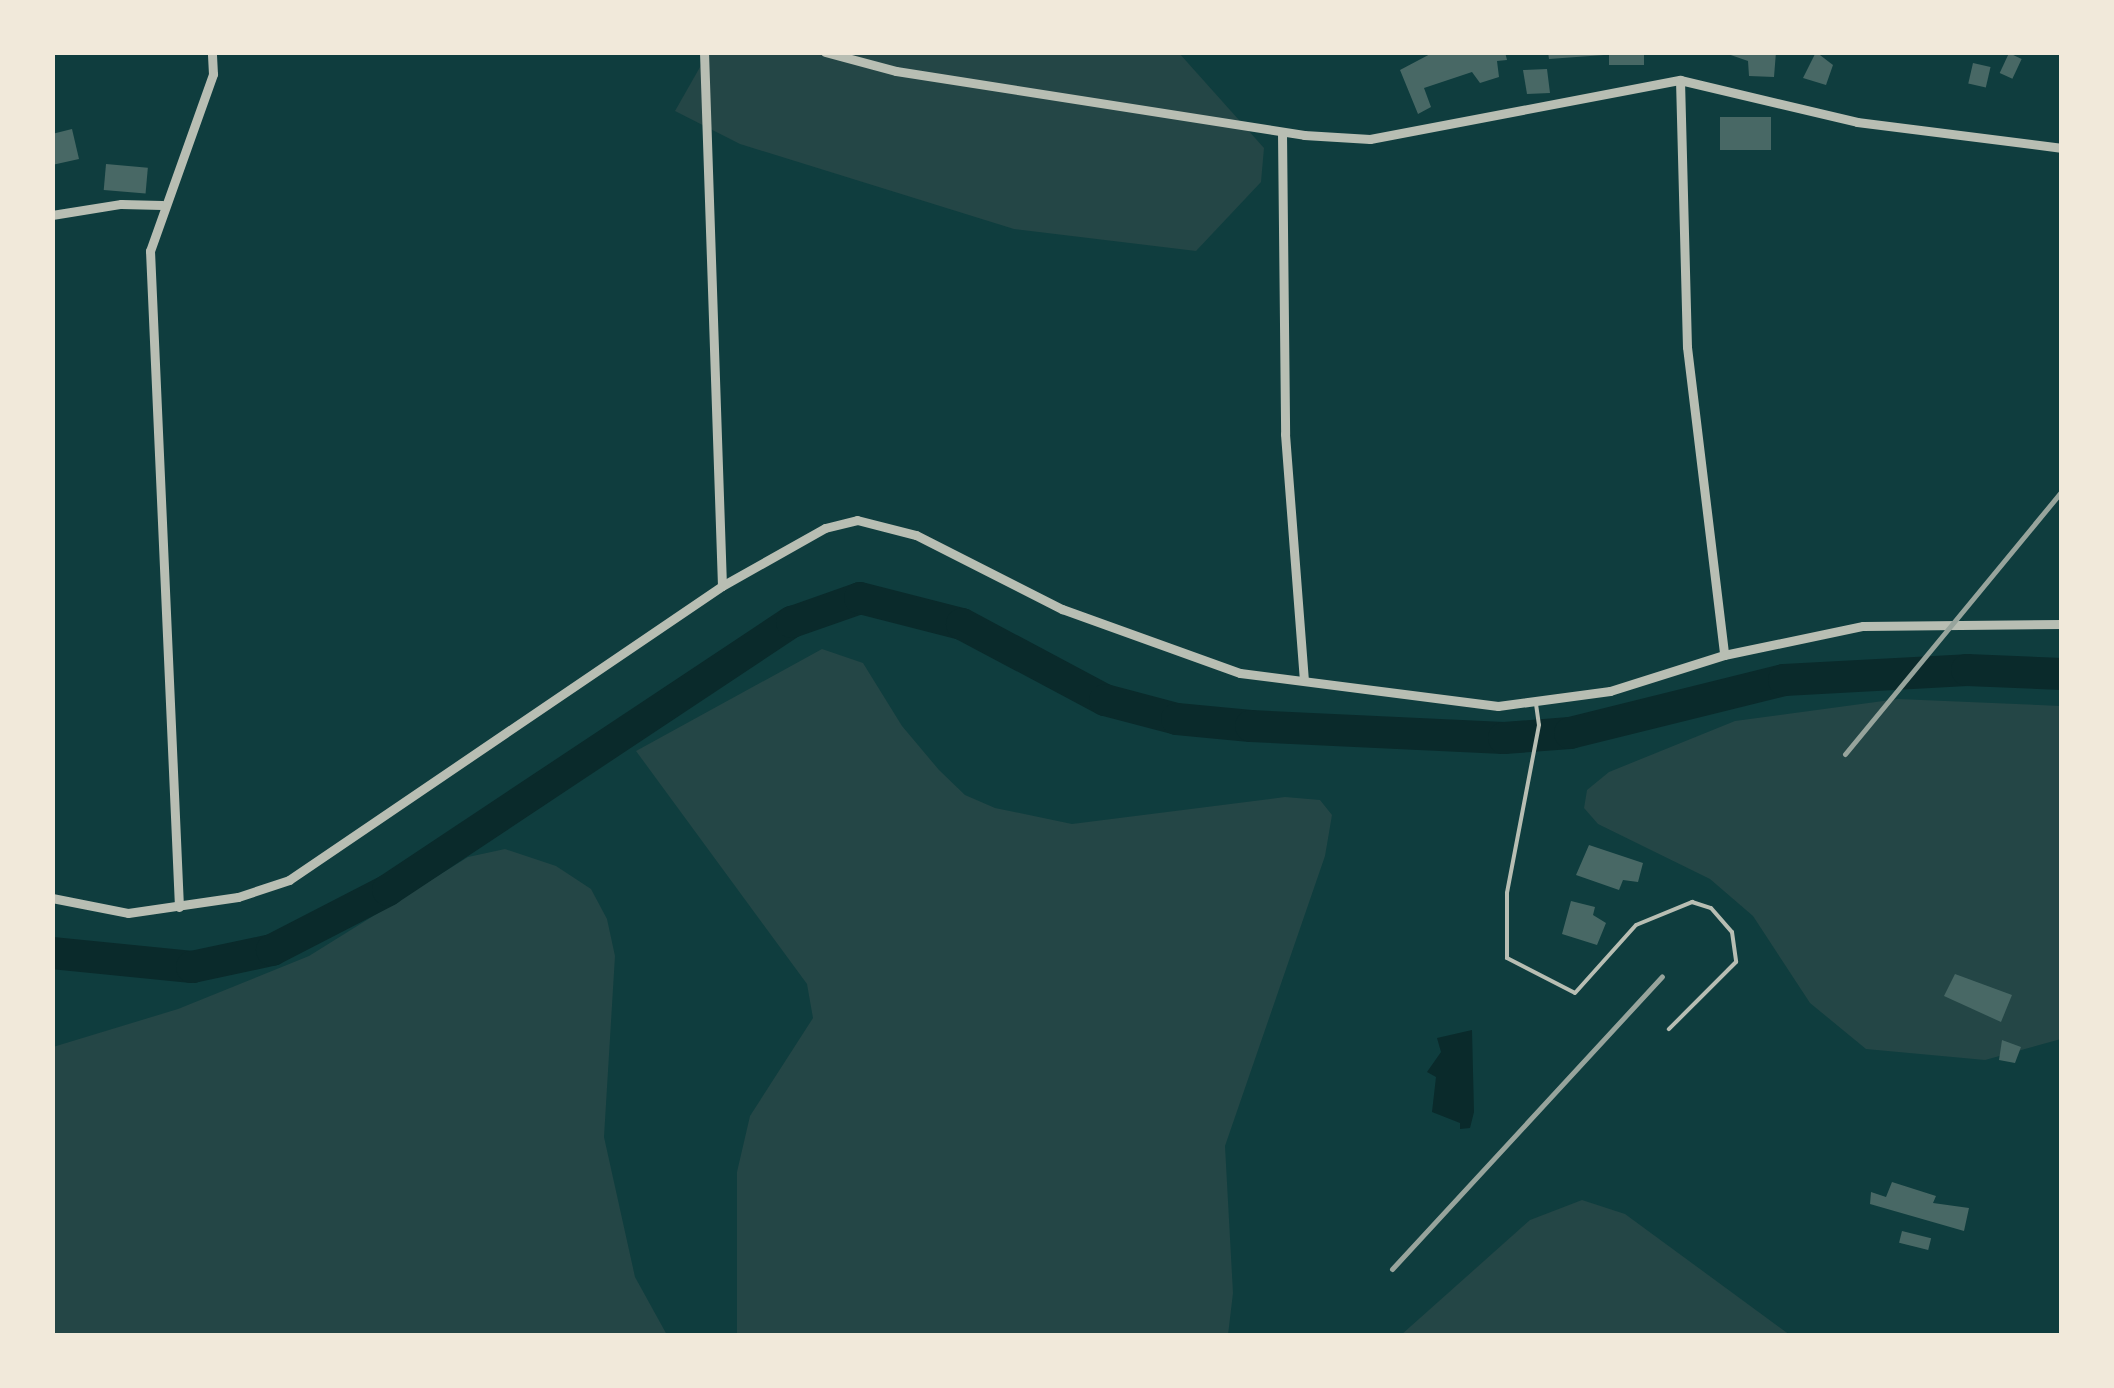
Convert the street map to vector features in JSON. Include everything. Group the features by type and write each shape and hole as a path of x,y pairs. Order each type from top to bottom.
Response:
{"street":[{"path":"179,907 150,251 162,206 212,74 212,52"},
{"path":"704,52 722,586"},
{"path":"825,52 896,71 1282,133 1370,139 1680,80 1856,122 2062,148"},
{"path":"1680,80 1688,347 1724,655"},
{"path":"1282,133 1286,434 1304,679"},
{"path":"52,216 121,204 162,206"},
{"path":"52,898 128,913 179,907 238,897 334,854 722,586 825,528 881,522 1115,629 1240,673 1498,706 1536,704 1610,691 1724,655 1863,626 2062,624"}],"lane":[{"path":"1536,704 1539,725 1514,836 1502,939 1507,958 1576,993 1636,925 1692,902 1711,908 1732,932 1736,962 1669,1029"}],"shaded area":[{"path":"708,53 1179,53 1264,148 1261,182 1196,251 1014,229 740,144 675,111"},
{"path":"822,649 863,663 902,726 939,770 965,795 995,808 1072,824 1285,797 1320,800 1332,815 1325,856 1225,1146 1233,1293 1228,1335 737,1335 737,1172 750,1116 813,1018 807,984 636,751"},
{"path":"1898,699 2061,706 2061,1039 1985,1060 1866,1049 1810,1003 1753,916 1710,879 1598,824 1584,808 1587,790 1609,772 1735,721"},
{"path":"505,849 556,866 591,889 607,919 615,956 604,1137 635,1277 667,1335 53,1335 53,1047 178,1009 309,956 468,857"},
{"path":"1472,1030 1474,1112 1470,1128 1460,1129 1460,1123 1432,1112 1436,1077 1427,1072 1441,1052 1437,1038"},
{"path":"1582,1200 1625,1214 1790,1335 1401,1335 1530,1220"}],"building":[{"path":"1434,52 1505,52 1507,60 1497,61 1499,77 1480,83 1472,72 1424,88 1431,107 1418,114 1400,70"},
{"path":"1548,52 1604,52 1604,55 1549,59"},
{"path":"1609,52 1644,52 1644,65 1609,65"},
{"path":"1722,52 1776,52 1774,77 1749,76 1748,61"},
{"path":"1816,52 1833,65 1826,85 1803,78"},
{"path":"2009,53 2022,59 2012,79 2000,73"},
{"path":"1973,63 1991,67 1986,88 1968,83"},
{"path":"1547,69 1550,93 1527,94 1523,70"},
{"path":"1720,117 1771,117 1771,150 1720,150"},
{"path":"72,129 79,159 52,165 52,134"},
{"path":"106,164 148,168 146,194 104,190"},
{"path":"1589,845 1643,863 1638,882 1623,880 1619,890 1576,875"},
{"path":"1571,901 1595,907 1593,915 1606,923 1597,945 1562,934"},
{"path":"1955,974 2012,995 2001,1022 1944,996"},
{"path":"2002,1040 2021,1047 2015,1063 1999,1060"},
{"path":"1892,1182 1936,1196 1933,1203 1969,1208 1964,1231 1870,1204 1871,1192 1886,1197"},
{"path":"1902,1231 1931,1238 1928,1250 1899,1243"}],"waterway":[{"path":"52,953 192,967 272,950 388,890 792,622 860,598 962,624 1105,700 1177,719 1251,726 1504,738 1570,733 1784,680 1967,670 2062,674"}],"railway":[{"path":"1845,754 2062,491"},
{"path":"1392,1269 1662,976"}]}
